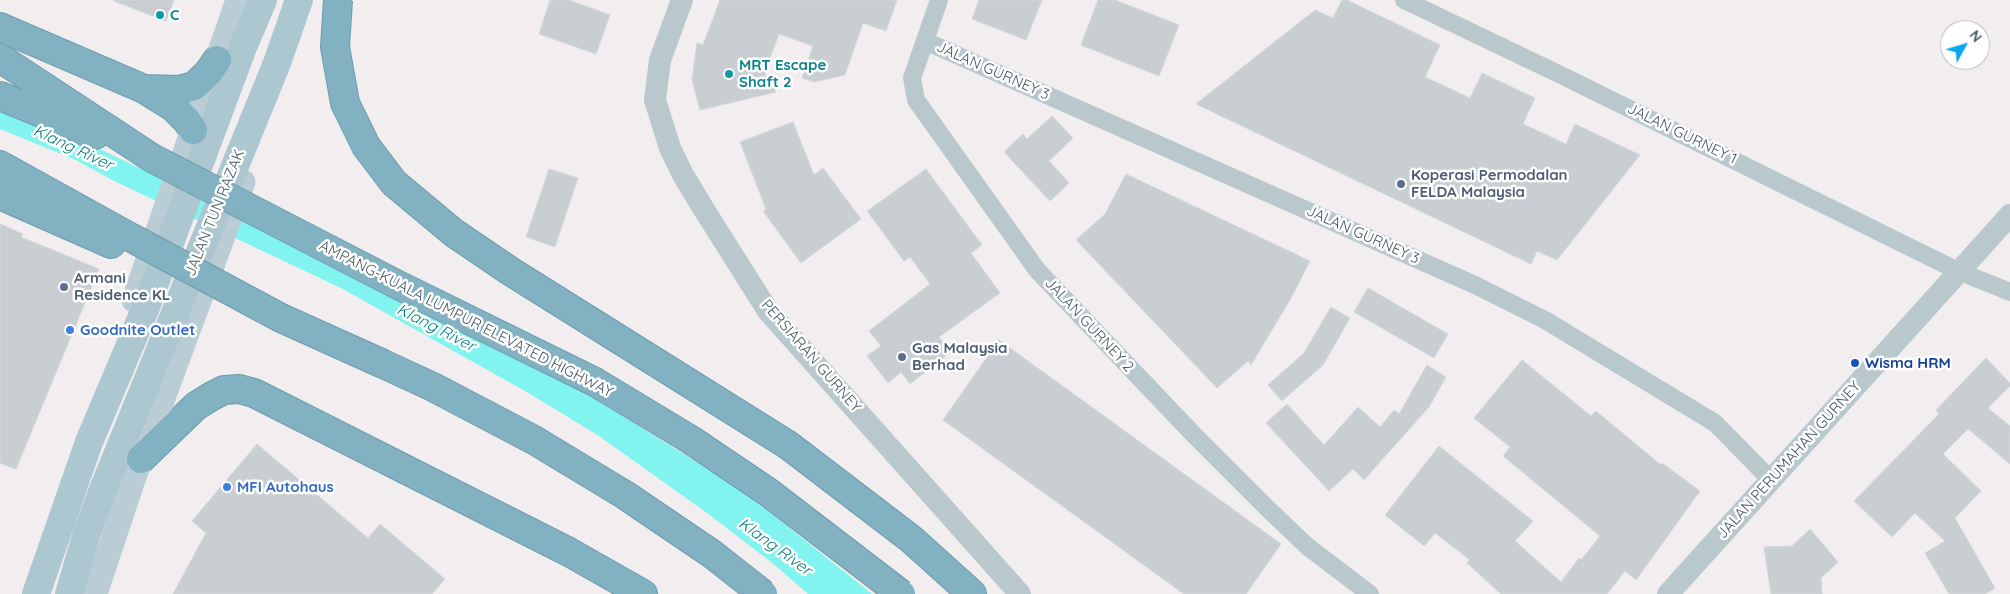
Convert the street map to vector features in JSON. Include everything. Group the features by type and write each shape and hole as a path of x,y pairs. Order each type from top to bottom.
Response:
{"highway":[{"path":"338,0 335,47 345,103 366,146 394,183 454,233 510,271 788,445 911,539 972,594"},
{"path":"2,28 144,89 177,111 193,130"},
{"path":"0,58 152,158"},
{"path":"144,89 178,90 194,86 208,73 217,60"},
{"name":"AMPANG-KUALA LUMPUR ELEVATED HIGHWAY","path":"0,96 152,158 406,289 595,382 691,440 768,492 902,594"},
{"path":"0,165 282,318"},
{"path":"0,195 282,318 433,387 534,440 625,495 712,554 763,594"},
{"path":"141,459 196,406 212,396 224,390 239,389 254,393 570,552 643,594"}],"main road":[{"path":"27,594 69,465 145,271 238,0"},
{"name":"JALAN TUN RAZAK","path":"36,594 89,442 146,307 243,48 264,0"},
{"name":"JALAN TUN RAZAK","path":"69,594 87,533 102,492 277,63 299,0"},
{"name":"JALAN TUN RAZAK","path":"95,594 141,459 309,0"}],"street":[{"name":"PERSIARAN GURNEY","path":"682,0 660,60 655,100 670,148 682,173 768,311 1020,594"},
{"name":"JALAN GURNEY 2","path":"939,0 912,78 916,100 1038,270 1195,436 1267,508 1308,547 1370,594"},
{"name":"JALAN GURNEY 1","path":"1404,0 1563,76 1958,271 2010,292"},
{"name":"JALAN GURNEY 3","path":"925,41 1475,285 1545,320 1715,423 1771,480"},
{"name":"JALAN PERUMAHAN GURNEY","path":"1668,594 2010,215"}],"water":[{"name":"Klang River","path":"0,103 257,221 566,381 743,491 872,594 808,594 771,562 707,513 599,436 525,391 341,288 114,181 76,160 0,129"}],"building":[{"name":"C","path":"114,0 174,0 166,21"},
{"path":"550,0 569,0 610,15 596,54 539,34"},
{"path":"720,0 897,0 886,31 863,23 845,75 814,82 802,78 813,46 779,34 767,66 759,63 776,92 700,110 692,80 697,43 703,45"},
{"path":"979,0 1042,0 1026,40 972,19"},
{"path":"1098,0 1115,0 1179,25 1159,76 1081,45"},
{"path":"1342,0 1347,0 1440,45 1425,77 1470,98 1482,73 1535,98 1523,124 1566,144 1575,124 1640,155 1557,260 1537,251 1531,264 1196,104 1315,10 1333,18"},
{"path":"1052,116 1073,138 1049,161 1069,183 1050,201 1004,152 1023,134 1027,139"},
{"path":"793,122 814,175 823,168 861,219 801,263 763,211 766,209 740,142"},
{"path":"549,169 578,178 555,247 526,237"},
{"path":"926,169 982,245 971,253 1000,293 939,337 951,352 910,384 901,372 888,383 867,356 881,346 869,331 930,284 910,257 904,261 867,211"},
{"path":"1126,174 1310,261 1291,298 1251,365 1248,361 1217,388 1076,240 1105,214"},
{"path":"0,224 23,234 21,237 99,269 16,469 0,463"},
{"path":"1368,288 1448,334 1434,358 1354,312"},
{"path":"1331,307 1350,318 1323,365 1282,401 1268,385 1304,353"},
{"path":"999,340 1281,544 1246,594 1184,594 943,420"},
{"path":"1986,358 2010,383 2010,386 1988,408 2010,426 2010,464 1968,429 1943,454 1981,491 1955,518 1995,588 1985,594 1949,594 1925,553 1945,541 1915,513 1892,537 1854,501 1939,414 1936,410"},
{"path":"1522,360 1591,416 1596,411 1661,465 1662,463 1700,491 1636,580 1625,571 1607,594 1501,594 1467,563 1470,560 1435,533 1424,546 1385,515 1439,446 1533,521 1515,541 1561,582 1579,558 1581,560 1600,536 1503,456 1510,447 1474,418"},
{"path":"1427,365 1446,377 1429,407 1364,480 1353,469 1329,491 1266,423 1287,404 1324,445 1358,407 1380,427 1394,410 1399,414"},
{"path":"257,444 368,538 380,524 445,579 432,594 173,594 206,533 192,521"},
{"path":"1810,529 1838,562 1821,578 1822,594 1771,594 1764,547 1792,546"}],"place":[{"name":"C","path":"160,15"},
{"name":"MRT Escape Shaft 2","path":"729,74"},
{"name":"Koperasi Permodalan FELDA Malaysia","path":"1401,184"},
{"name":"Armani Residence KL","path":"64,287"},
{"name":"Goodnite Outlet","path":"70,330"},
{"name":"Gas Malaysia Berhad","path":"902,357"},
{"name":"Wisma HRM","path":"1855,363"},
{"name":"MFI Autohaus","path":"227,487"}]}
